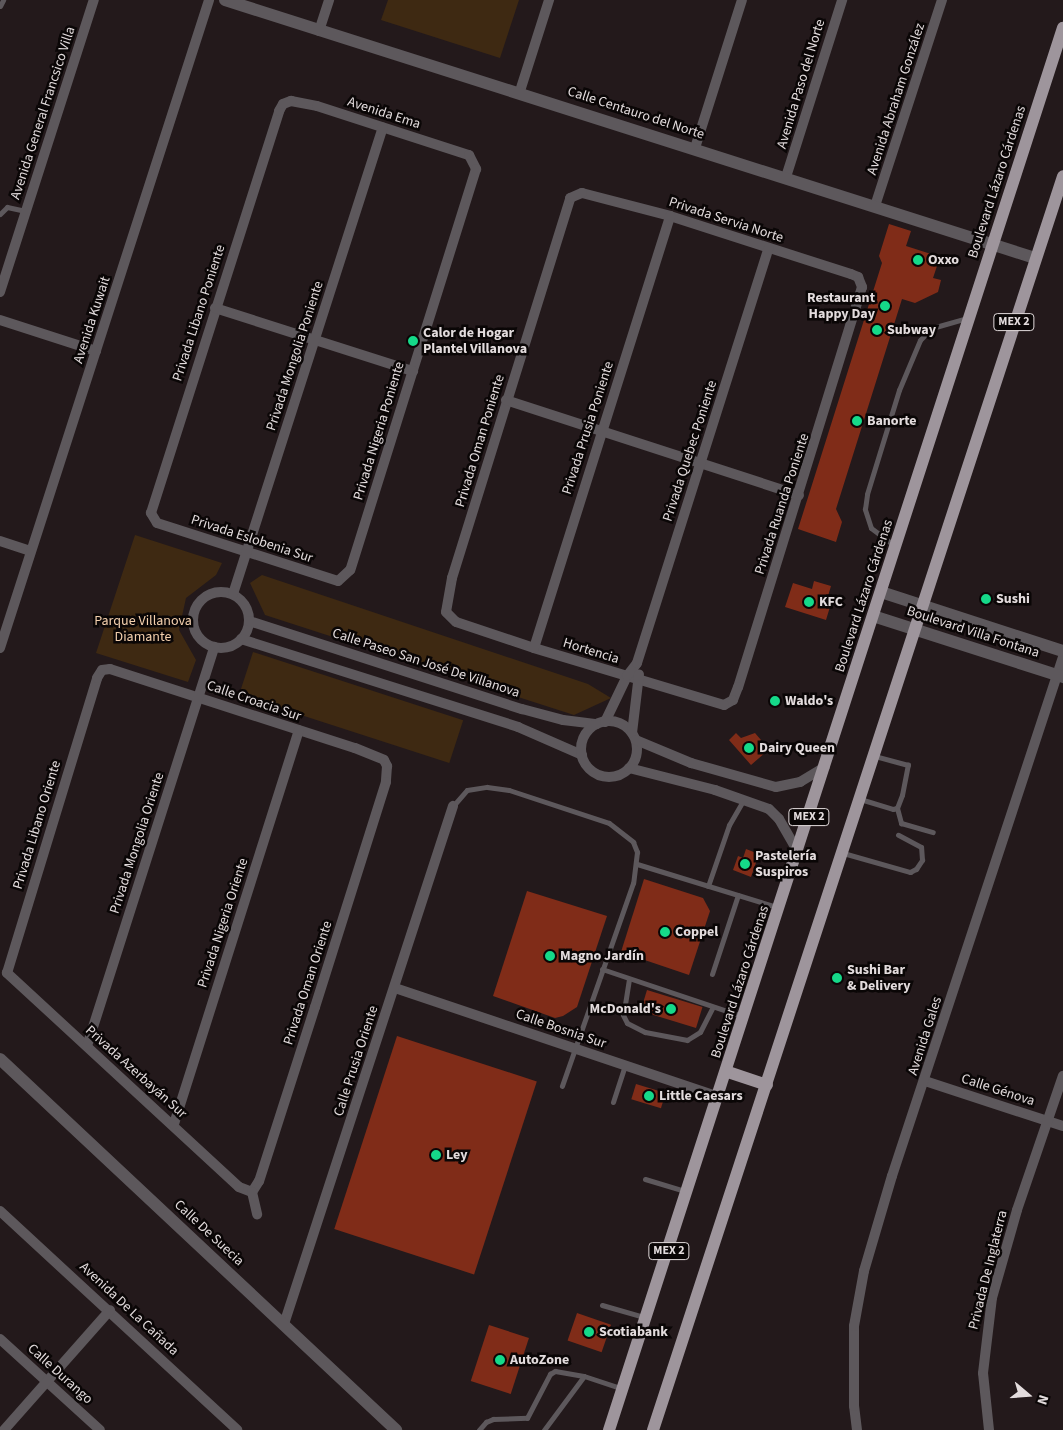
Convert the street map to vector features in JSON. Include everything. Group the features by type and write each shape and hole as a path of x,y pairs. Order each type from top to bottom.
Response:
{"main road":[{"name":"Boulevard Lázaro Cárdenas","path":"609,1430 728,1072 1063,28"},
{"name":"MEX 2","path":"652,1430 767,1085 1035,258 1060,198 1063,176"},
{"path":"728,1072 767,1085"}],"street":[{"name":"Avenida General Francsico Villa","path":"0,292 2,279 94,0"},
{"name":"Avenida Kuwait","path":"0,648 209,0"},
{"name":"Calle Centauro del Norte","path":"226,0 520,91 1035,258"},
{"path":"319,30 329,0"},
{"path":"520,91 549,0"},
{"path":"695,148 742,0"},
{"name":"Avenida Paso del Norte","path":"786,177 842,0"},
{"name":"Avenida Abraham González","path":"875,206 942,0"},
{"name":"Avenida Ema","path":"279,111 283,104 302,102 468,155 476,169"},
{"name":"Privada Libano Poniente","path":"157,523 151,513 279,111"},
{"name":"Privada Mongolia Poniente","path":"233,594 383,127"},
{"name":"Privada Nigeria Poniente","path":"338,581 350,570 476,169"},
{"name":"Privada Servia Norte","path":"568,206 573,195 582,193 670,216 858,277 862,287 860,300"},
{"name":"Privada Oman Poniente","path":"456,622 446,612 446,599 506,400 568,206"},
{"name":"Privada Prusia Poniente","path":"534,648 670,216"},
{"name":"Privada Quebec Poniente","path":"601,723 627,676 637,663 769,248"},
{"name":"Privada Ruanda Poniente","path":"719,704 730,703 736,694 860,300"},
{"path":"215,308 412,371"},
{"path":"0,320 96,351"},
{"path":"506,400 800,495"},
{"name":"Privada Eslobenia Sur","path":"157,523 338,581"},
{"path":"0,542 30,551"},
{"name":"Boulevard Villa Fontana","path":"881,592 1063,651"},
{"path":"212,593 233,594 245,605 249,621 241,639 231,646 214,647 197,634 193,620 196,606 212,593"},
{"name":"Boulevard Villa Fontana","path":"873,616 1060,676"},
{"name":"Calle Paseo San José De Villanova","path":"249,621 433,681 563,720 601,723"},
{"name":"Hortencia","path":"456,622 534,648 719,704"},
{"path":"241,639 551,739 582,755"},
{"name":"Privada Mongolia Oriente","path":"87,1046 214,647"},
{"name":"Avenida Gales","path":"857,1430 852,1362 858,1302 876,1229 1060,676 1063,657"},
{"name":"Privada Quebec Poniente","path":"634,737 640,680 637,663"},
{"name":"Calle Croacia Sur","path":"97,678 102,670 110,668 384,760 388,772 386,782"},
{"name":"Privada Libano Oriente","path":"12,979 7,967 97,678"},
{"path":"428,698 433,681"},
{"path":"634,737 636,755 629,768 613,777 601,776 587,766 582,755 586,735 601,723 618,723 634,737 691,763 776,787 800,782 825,767"},
{"name":"Privada Nigeria Oriente","path":"174,1124 299,730"},
{"path":"629,768 744,799 769,809 779,819 798,852"},
{"name":"Privada Oman Oriente","path":"252,1192 259,1181 386,782"},
{"name":"Calle Prusia Oriente","path":"284,1324 453,806"},
{"name":"Privada Azerbayán Sur","path":"12,979 174,1124 239,1187 252,1192"},
{"name":"Calle Bosnia Sur","path":"395,988 719,1097"},
{"name":"Calle De Suecia","path":"0,1059 396,1430"},
{"name":"Privada De Inglaterra","path":"989,1430 983,1382 985,1335 1017,1210 1063,1076"},
{"name":"Calle Génova","path":"924,1081 1063,1126"},
{"path":"252,1192 257,1214"},
{"name":"Avenida De La Cañada","path":"0,1211 110,1310 237,1430"},
{"path":"4,1430 110,1310"},
{"name":"Calle Durango","path":"0,1339 100,1430"}],"lane":[{"path":"0,6 3,0"},
{"path":"0,214 7,207 26,211"},
{"path":"896,546 871,528 865,509 867,494 902,382 920,340 932,328 969,318"},
{"path":"874,756 908,765 897,808 901,823 933,832"},
{"path":"453,806 459,796 477,787 518,792 610,823 633,842 637,864 562,1086"},
{"path":"708,886 729,825 744,799"},
{"path":"860,799 897,808"},
{"path":"842,853 910,872 916,869 922,860 921,847 898,836"},
{"path":"637,864 780,908"},
{"path":"712,974 738,895"},
{"path":"602,969 745,1017"},
{"path":"629,979 623,1015 627,1023 645,1032 687,1040 700,1032 713,1007"},
{"path":"613,1102 625,1065"},
{"path":"646,1179 688,1192"},
{"path":"602,1305 647,1318"},
{"path":"478,1430 486,1422 493,1419 527,1418 550,1374 555,1372 584,1376 623,1389"},
{"path":"544,1430 584,1376"}],"green space":[{"path":"388,0 519,0 500,58 381,20"},
{"name":"Parque Villanova Diamante","path":"135,535 222,563 216,575 186,598 179,630 196,660 188,682 96,653"},
{"path":"262,575 588,684 611,698 574,715 265,615 250,583"},
{"path":"253,652 463,720 449,763 239,695"}],"building":[{"path":"889,224 911,231 906,246 931,254 937,266 933,278 941,280 938,292 915,303 902,299 836,509 842,522 836,542 798,529 882,263 879,256"},
{"name":"KFC","path":"814,581 831,586 828,596 833,597 826,620 785,607 793,583 812,589"},
{"name":"Dairy Queen","path":"736,733 741,738 755,733 761,740 758,743 765,753 751,765 729,740"},
{"name":"Pastelería Suspiros","path":"746,849 759,854 751,877 733,870 738,856 743,858"},
{"name":"Coppel","path":"644,879 703,898 710,911 689,975 621,952"},
{"name":"Magno Jardín","path":"527,891 607,916 577,1007 563,1016 555,1018 493,996"},
{"name":"McDonald's","path":"647,990 702,1007 696,1028 641,1011"},
{"name":"Ley","path":"397,1036 537,1081 474,1274 334,1229"},
{"name":"Little Caesars","path":"636,1084 666,1093 661,1108 631,1099"},
{"name":"Scotiabank","path":"577,1313 611,1325 602,1352 568,1340"},
{"name":"AutoZone","path":"489,1325 529,1338 511,1394 471,1381"}],"place":[{"name":"Oxxo","path":"918,260"},
{"name":"Restaurant Happy Day","path":"885,306"},
{"name":"Subway","path":"877,330"},
{"name":"Calor de Hogar Plantel Villanova","path":"413,341"},
{"name":"Banorte","path":"857,421"},
{"name":"Sushi","path":"986,599"},
{"name":"KFC","path":"809,602"},
{"name":"Waldo's","path":"775,701"},
{"name":"Dairy Queen","path":"749,748"},
{"name":"Pastelería Suspiros","path":"745,864"},
{"name":"Coppel","path":"665,932"},
{"name":"Magno Jardín","path":"550,956"},
{"name":"Sushi Bar & Delivery","path":"837,978"},
{"name":"McDonald's","path":"671,1009"},
{"name":"Little Caesars","path":"649,1096"},
{"name":"Ley","path":"436,1155"},
{"name":"Scotiabank","path":"589,1332"},
{"name":"AutoZone","path":"500,1360"}]}
